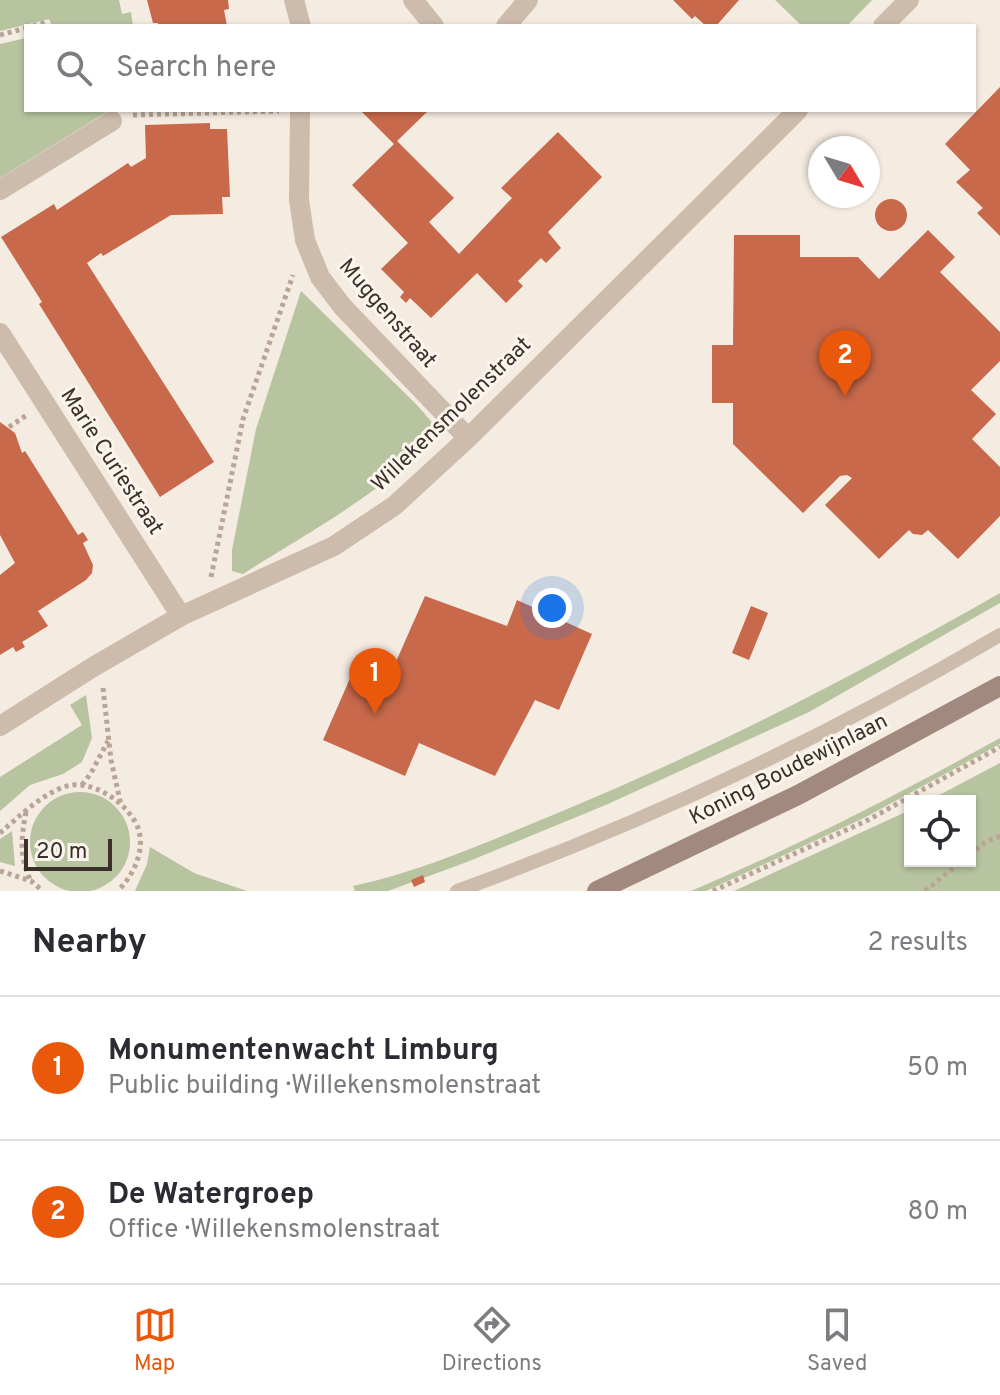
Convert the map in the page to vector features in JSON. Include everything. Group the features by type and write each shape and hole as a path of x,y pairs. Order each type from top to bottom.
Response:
{"main road":[{"name":"Koning Boudewijnlaan","path":"597,891 798,795 1000,686"}],"street":[{"path":"294,0 300,24"},
{"path":"413,0 432,24"},
{"path":"508,24 528,0"},
{"path":"885,24 909,0"},
{"name":"Muggenstraat","path":"300,112 299,200 305,240 320,277 342,306 468,438"},
{"name":"Willekensmolenstraat","path":"0,726 181,616 334,546 364,528 423,482 796,112"},
{"path":"0,190 112,121"},
{"name":"Marie Curiestraat","path":"0,333 181,616"}],"lane":[{"path":"457,891 545,859 757,764 856,715 1000,635"}],"path":[{"path":"40,24 47,22"},
{"path":"0,35 24,29"},
{"path":"112,121 139,113 193,112"},
{"path":"205,605 243,419 305,240"},
{"path":"93,667 102,684 121,806"},
{"path":"82,785 109,739"},
{"path":"713,891 868,820 1000,747"},
{"path":"0,833 44,798 67,786 82,785 105,793 121,806 138,828 140,850 134,872 119,891"},
{"path":"26,811 21,852 23,867 31,881 43,891"},
{"path":"976,850 1000,836"},
{"path":"925,891 955,867"},
{"path":"0,871 31,881"}],"green space":[{"path":"0,0 119,0 122,14 131,12 133,24 51,24 49,19 0,31"},
{"path":"775,0 872,0 849,24 800,24"},
{"path":"24,38 24,112 107,112 0,178 0,44"},
{"path":"301,291 436,427 403,467 378,487 243,574 232,571 232,550 256,429"},
{"path":"1000,593 1000,603 809,712 608,804 467,862 388,891 355,891 353,886 454,855 668,765 835,683"},
{"path":"86,695 92,738 82,762 63,774 30,785 0,811 0,777 82,725 70,705"},
{"path":"1000,738 1000,744 864,818 706,891 691,891 848,819"},
{"path":"1000,763 1000,891 734,891 904,813 904,867 976,867 976,795 939,795"},
{"path":"80,792 99,795 116,806 129,832 127,861 116,878 99,889 61,889 44,878 33,861 30,842 33,823 44,806 61,795"},
{"path":"12,831 15,866 0,862 0,839"},
{"path":"150,847 194,873 247,891 135,891 147,864"}],"building":[{"path":"147,0 228,0 229,9 224,10 227,24 153,23"},
{"path":"673,0 739,0 718,24 704,24 695,16 692,19"},
{"path":"1000,87 1000,236 977,213 983,208 956,182 970,170 945,144"},
{"path":"362,112 427,112 397,141 454,198 429,222 459,254 512,198 501,188 558,132 602,177 548,232 561,248 546,263 541,258 518,281 523,286 506,303 477,273 431,318 410,298 406,303 400,297 404,292 381,269 408,243 352,185 394,144"},
{"path":"210,123 210,129 227,129 230,197 222,197 223,214 171,215 87,263 214,462 160,497 39,304 42,302 1,237 54,204 57,210 128,163 131,167 146,158 145,125"},
{"path":"891,199 905,209 907,215 902,226 891,231 880,226 875,215 880,204"},
{"path":"928,230 955,257 940,272 1000,332 1000,361 971,390 996,414 972,439 1000,467 1000,516 958,559 928,530 922,535 909,530 879,559 825,505 852,478 840,476 803,513 733,444 733,403 712,403 712,345 733,345 734,235 800,235 800,257 858,257 879,279"},
{"path":"0,422 15,433 22,453 25,451 78,535 83,532 88,540 83,543 93,565 92,573 86,580 38,611 48,626 22,642 25,647 16,652 13,647 0,655 0,575 15,563 0,535"},
{"path":"425,596 507,626 517,600 592,634 559,710 535,700 495,776 419,743 405,776 323,740 359,658 391,673"},
{"path":"751,606 768,613 749,660 732,653"},
{"path":"423,875 425,882 414,887 411,880"}],"place":[{"name":"De Watergroep","path":"845,396"},
{"name":"Monumentenwacht Limburg","path":"375,714"}]}
